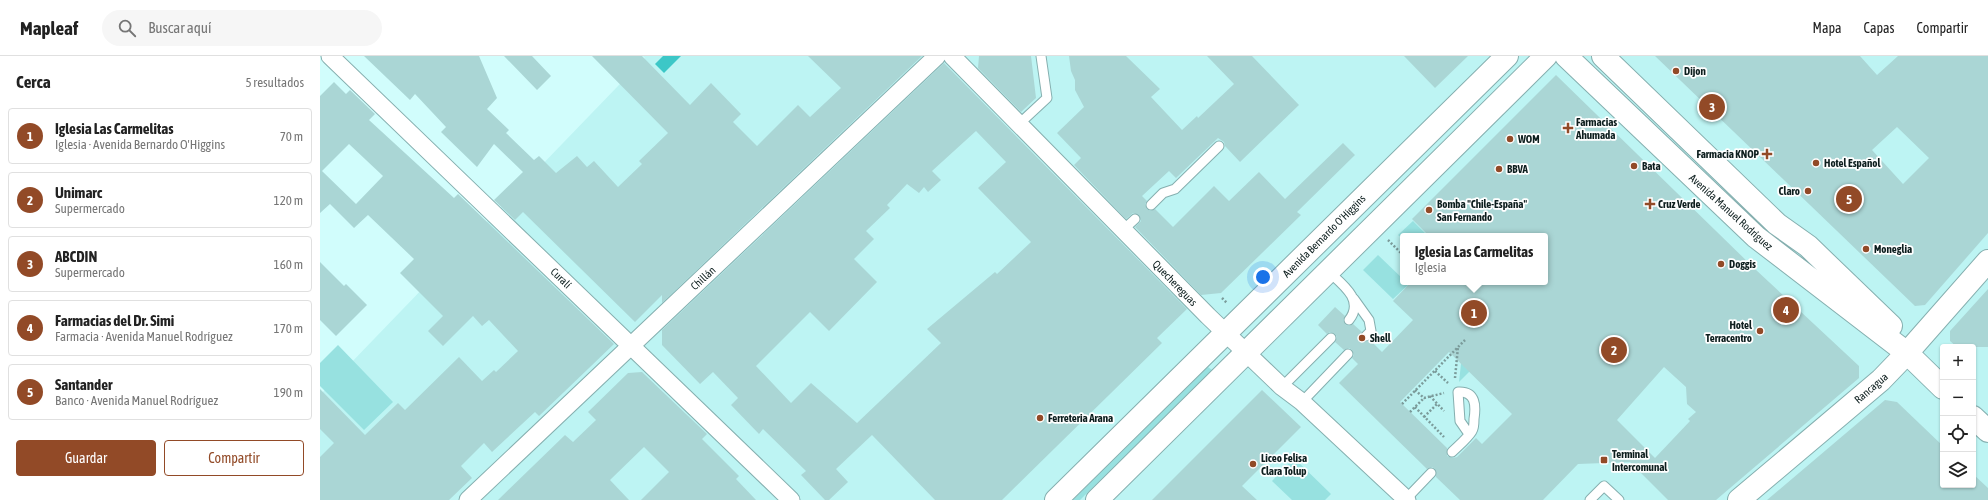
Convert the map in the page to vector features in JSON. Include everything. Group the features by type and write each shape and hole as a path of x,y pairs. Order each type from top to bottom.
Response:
{"main road":[{"name":"Avenida Bernardo O'Higgins","path":"1056,500 1507,56"},
{"path":"1097,500 1546,56"},
{"name":"Avenida Manuel Rodríguez","path":"1566,56 1756,237 1908,353 1940,385"},
{"name":"Avenida Manuel Rodríguez","path":"1604,56 1777,224 1808,246 1896,330 1908,353"},
{"name":"Rancagua","path":"1738,500 1881,380 1908,353 1988,261"},
{"path":"1976,420 1988,431"}],"street":[{"name":"Curalí","path":"330,56 791,500"},
{"name":"Chillán","path":"468,500 938,56"},
{"name":"Quechereguas","path":"952,56 1019,124 1129,225 1225,333 1282,387 1302,402 1406,500"}],"lane":[{"path":"1019,124 1047,98 1042,56"},
{"path":"1151,205 1163,193 1175,189 1219,146"},
{"path":"1328,271 1351,295 1369,320 1371,331 1366,336"},
{"path":"1348,320 1355,312 1355,306 1351,295"},
{"path":"1282,387 1331,338"},
{"path":"1302,402 1348,354"},
{"path":"1452,452 1469,434"},
{"path":"1406,500 1431,473"},
{"path":"1590,500 1604,486 1619,500"}],"path":[{"path":"1402,404 1465,340"},
{"path":"1435,371 1449,384"},
{"path":"1415,390 1424,398"},
{"path":"1410,412 1424,398 1448,392"},
{"path":"1424,417 1437,404"},
{"path":"1415,407 1444,438"}],"shaded area":[{"path":"643,56 1988,56 1988,500 320,500 320,395 645,58"},
{"path":"663,56 681,56 664,73 655,64"},
{"path":"1413,221 1425,233 1400,233"},
{"path":"1378,255 1400,276 1400,285 1408,285 1393,299 1363,270"},
{"path":"338,345 393,402 364,430 320,386 320,363"},
{"path":"1462,355 1477,364 1459,382"},
{"path":"1208,367 1212,370 1080,500 1073,500"},
{"path":"1294,458 1331,494 1325,500 1292,500 1272,481"}],"building":[{"path":"364,56 479,56 497,98 487,109 509,130 506,133 534,160 539,156 556,173 577,156 587,167 594,161 618,187 642,164 639,161 668,133 592,56 642,56 690,105 711,83 741,114 733,122 757,146 798,105 810,117 841,88 808,56 922,56 662,303 662,295 635,322 523,212 515,220 494,200 523,172 494,144 477,167 441,132 446,127 415,94 410,100"},
{"path":"504,56 532,56 551,76 537,90"},
{"path":"979,56 1031,56 1036,98 1021,112 978,68"},
{"path":"1069,56 1126,56 1160,89 1151,97 1182,130 1197,116 1198,118 1234,84 1207,56 1252,56 1299,105 1240,162 1225,146 1224,142 1218,138 1176,178 1169,171 1142,196 1147,201 1145,204 1147,209 1150,211 1155,209 1173,227 1214,186 1229,201 1259,172 1285,199 1343,143 1355,155 1297,212 1301,215 1221,293 1201,295 1135,227 1141,221 1139,215 1133,213 1126,219 1074,165 1081,158 1057,133 1084,107 1075,90 1075,80 1071,71"},
{"path":"1404,56 1468,56 1435,88"},
{"path":"1655,56 1860,56 1877,75 1898,56 1988,56 1988,233 1925,305 1915,306","holes":["1897,127 1929,158 1903,184 1872,150"]},
{"path":"944,63 1187,309 1157,338 1162,343 1002,500 935,500 872,435 836,469 848,482 829,500 825,500 801,475 806,471 763,429 759,434 731,405 738,398 713,372 700,384 662,345 662,330","holes":["976,131 1006,162 978,188 1031,242 997,274 995,272 927,329 941,343 857,423 811,383 791,403 756,366 810,312 829,331 877,282 854,259 874,239 866,231 890,208 887,205 907,184 919,193 924,187 928,192 941,180 932,171"]},
{"path":"1556,75 1755,269 1859,366 1859,378 1716,500 1668,500 1630,462 1578,464 1543,500 1460,500 1436,477 1435,469 1432,467 1427,469 1339,383 1358,364 1352,358 1354,355 1352,350 1349,348 1344,350 1335,342 1337,337 1335,334 1330,332 1327,334 1318,325 1335,307 1345,316 1343,320 1346,325 1349,326 1353,324 1362,332 1360,337 1362,340 1367,342 1370,340 1382,352 1413,320 1393,301 1408,285 1548,285 1548,233 1426,233 1412,219","holes":["1449,352 1512,414 1482,444 1476,438 1457,457 1453,458 1447,456 1447,448 1400,402","1664,367 1686,387 1687,404 1696,412 1688,419 1690,421 1655,458 1617,420"]},
{"path":"334,82 346,94 350,90 375,114 369,120 454,198 458,194 614,344 539,416 535,412 492,452 484,443 461,466 472,478 449,500 320,500 320,457 334,443 320,429 320,389 365,435 398,403 405,410 459,357 482,381 494,370 496,372 518,351 489,320 482,326 473,316 443,346 428,331 443,316 400,273 414,259 368,215 354,228 330,204 320,213 320,96","holes":["349,144 383,176 356,204 322,171"]},
{"path":"320,262 344,286 346,284 367,305 336,336 320,320"},
{"path":"1988,289 1988,347 1976,347 1976,344 1954,344 1950,341 1950,331"},
{"path":"642,372 707,434 702,439 739,476 736,479 756,500 641,500 669,472 644,447 610,480 629,500 498,500 565,435 573,442 596,420 588,412 628,373"},
{"path":"1262,390 1301,427 1242,486 1257,500 1152,500"},
{"path":"1885,400 1897,402 1940,443 1940,488 1976,488 1976,477 1988,488 1988,500 1767,500"}],"place":[{"name":"Dijon","path":"1676,71"},
{"name":"ABCDIN","path":"1712,107"},
{"name":"Farmacias Ahumada","path":"1568,128"},
{"name":"WOM","path":"1510,139"},
{"name":"Farmacia KNOP","path":"1767,154"},
{"name":"Hotel Español","path":"1816,163"},
{"name":"Bata","path":"1634,166"},
{"name":"BBVA","path":"1499,169"},
{"name":"Claro","path":"1808,191"},
{"name":"Santander","path":"1849,199"},
{"name":"Cruz Verde","path":"1650,204"},
{"name":"Bomba \"Chile-España\" San Fernando","path":"1429,210"},
{"name":"Moneglia","path":"1866,249"},
{"name":"Doggis","path":"1721,264"},
{"name":"Farmacias del Dr. Simi","path":"1786,310"},
{"name":"Iglesia Las Carmelitas","path":"1474,313"},
{"name":"Hotel Terracentro","path":"1760,331"},
{"name":"Shell","path":"1362,338"},
{"name":"Unimarc","path":"1614,350"},
{"name":"Ferreteria Arana","path":"1040,418"},
{"name":"Terminal Intercomunal","path":"1604,460"},
{"name":"Liceo Felisa Clara Tolup","path":"1253,464"}]}
